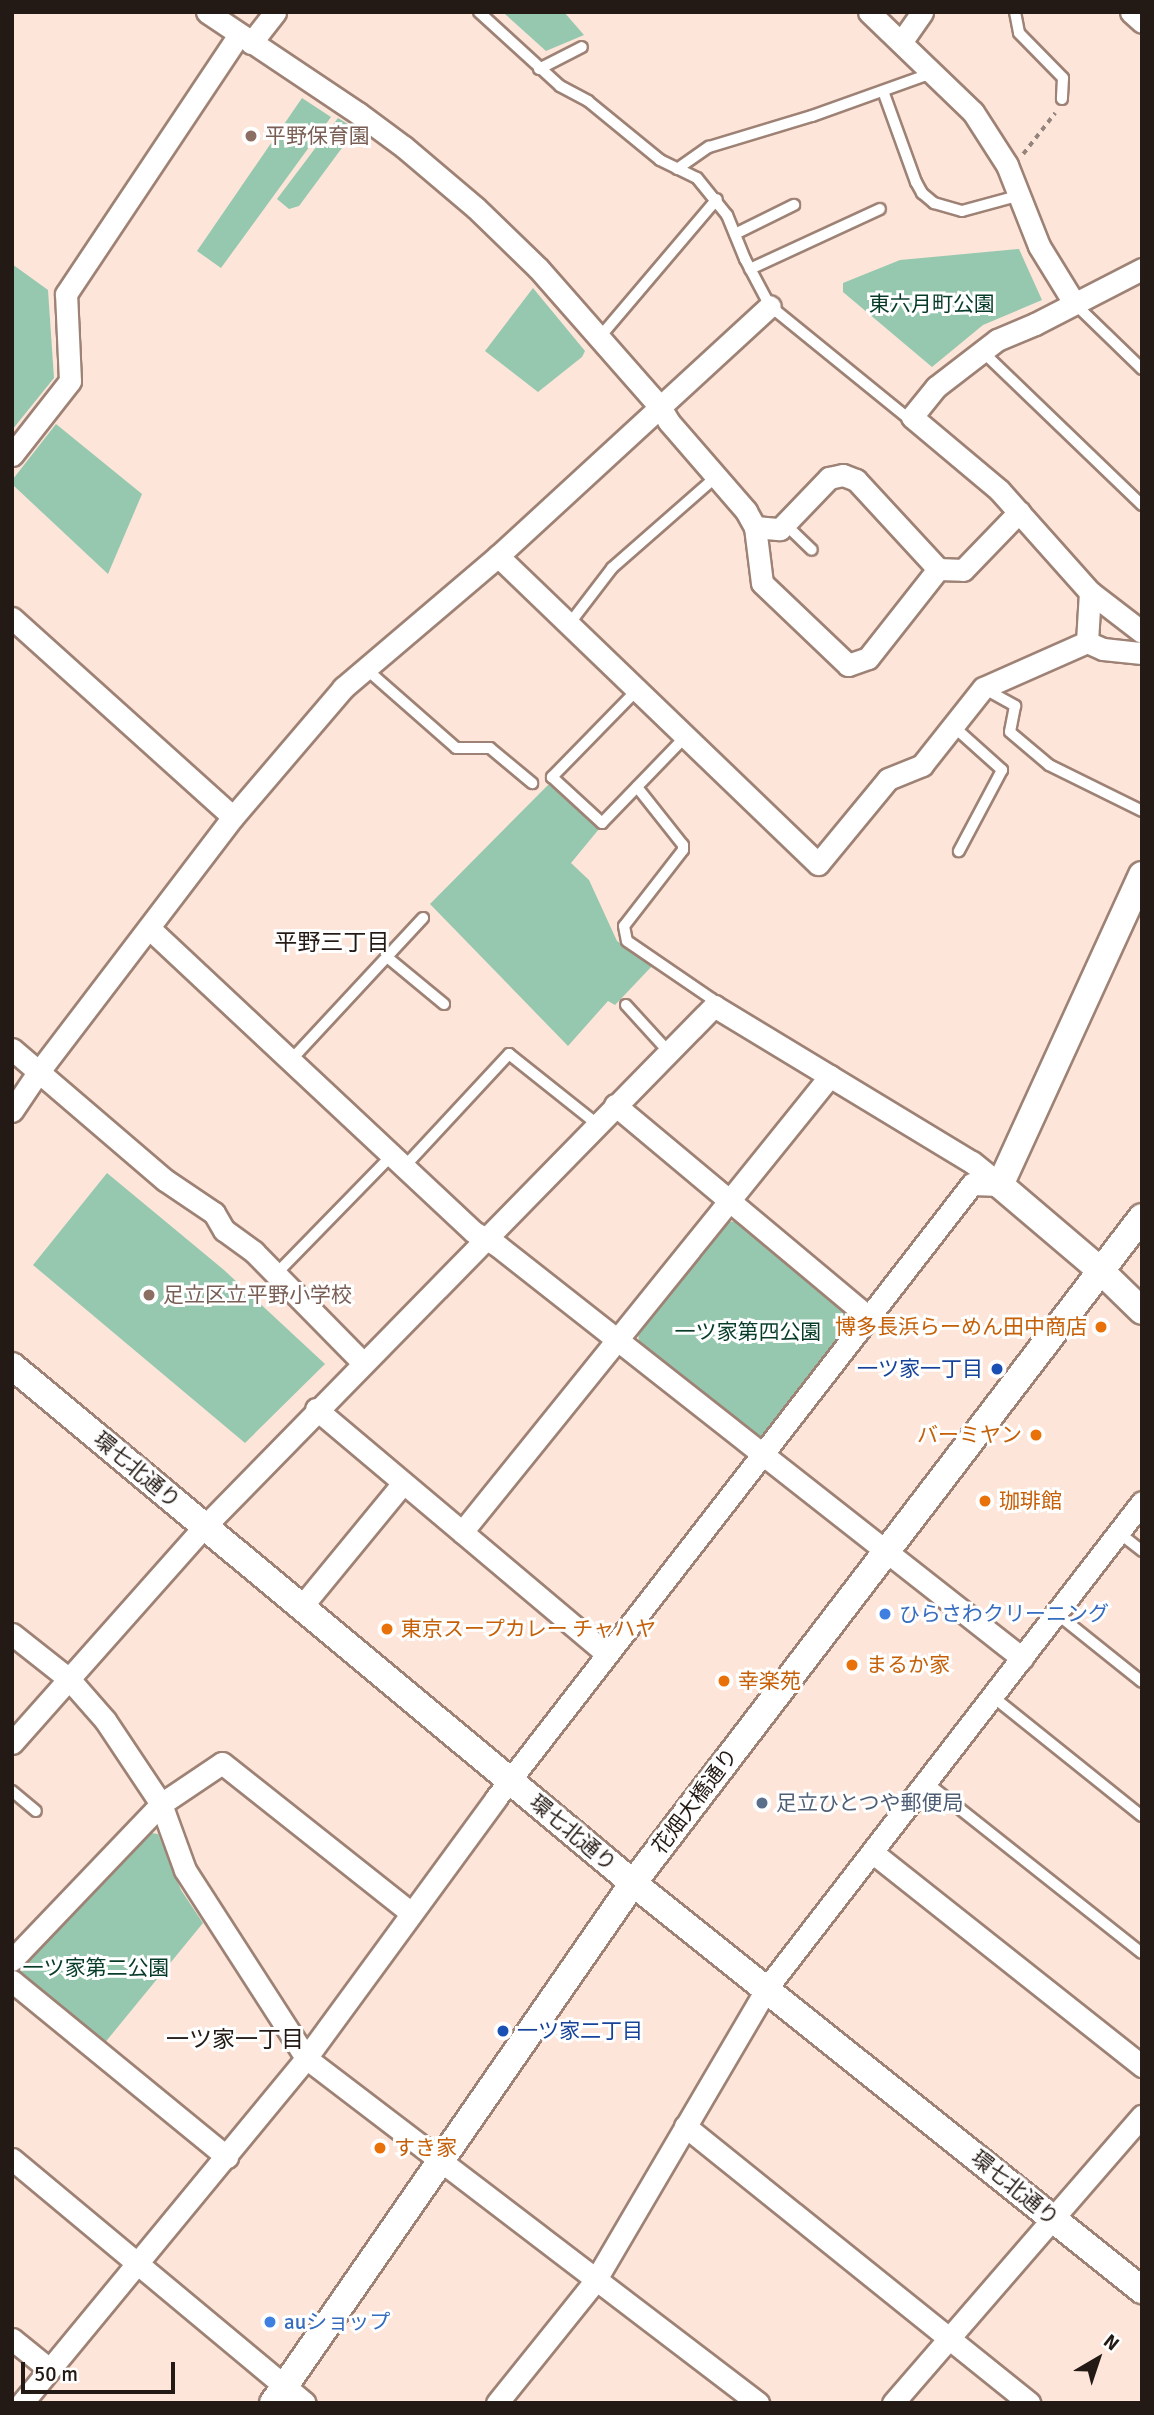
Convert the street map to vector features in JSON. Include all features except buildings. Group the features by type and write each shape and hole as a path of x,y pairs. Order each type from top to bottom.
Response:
{"street":[{"path":"207,12 358,113 456,191 538,268 660,407 669,422 755,527 762,583 848,665 868,658 938,569"},
{"path":"12,455 70,381 66,294 245,39 275,12"},
{"path":"869,12 973,112 1007,165 1039,246 1074,303"},
{"path":"902,41 922,12"},
{"path":"1131,12 1142,22"},
{"path":"1142,269 1035,324 996,340 936,387 912,417 999,490 1090,592 1142,632"},
{"path":"12,1111 37,1074 233,817 326,707 365,668 499,556 770,306"},
{"path":"755,527 780,529 829,478 843,475 856,480 938,569 963,570 1019,512"},
{"path":"499,556 818,864 888,779 922,765 983,688 1087,642 1103,649 1142,653"},
{"path":"1087,642 1090,592"},
{"path":"12,618 233,817"},
{"path":"1000,1185 1142,875"},
{"path":"149,928 485,1239 498,1245 1022,1658"},
{"path":"12,1743 205,1526 316,1409 714,1006 972,1162 1101,1271 1142,1311"},
{"path":"12,1049 37,1074 165,1180 214,1213 224,1230 254,1252 363,1363"},
{"path":"462,1532 830,1076"},
{"path":"615,1105 870,1318"},
{"path":"22,2403 306,2058 510,1780 972,1184 1000,1185"},
{"name":"花畑大橋通り","path":"279,2394 634,1883 1142,1217"},
{"name":"環七北通り","path":"12,1366 634,1883 1142,2290"},
{"path":"316,1409 607,1654"},
{"path":"302,1606 403,1483"},
{"path":"508,2399 595,2281 766,1989 1142,1502"},
{"path":"12,1634 69,1679 105,1720 161,1804 185,1870 306,2058 758,2403"},
{"path":"12,1960 161,1804 222,1763 411,1913"},
{"path":"872,1852 1142,2066"},
{"path":"12,1981 227,2157"},
{"path":"893,2403 1142,2116"},
{"path":"685,2126 1030,2403"},
{"path":"12,2159 138,2263 279,2394 306,2403"},
{"path":"12,2339 49,2369"}],"lane":[{"path":"480,12 560,86 588,101 660,160 697,178 717,199 770,306 909,419 912,417"},
{"path":"1015,12 1019,33 1063,78 1062,99"},
{"path":"540,69 582,47"},
{"path":"677,169 709,147 883,91 924,76 931,69"},
{"path":"883,91 916,182 922,193 934,203 962,211 1021,195"},
{"path":"599,338 717,199"},
{"path":"736,234 794,205"},
{"path":"750,269 880,209"},
{"path":"1074,303 1142,369"},
{"path":"983,352 1142,505"},
{"path":"570,622 612,568 716,477"},
{"path":"785,524 812,550"},
{"path":"365,668 456,748 489,747 532,783"},
{"path":"983,688 1015,706 1010,732 1049,765 1142,811"},
{"path":"637,690 552,777 602,822 686,736"},
{"path":"953,726 1002,770 960,851"},
{"path":"637,787 683,845 683,850 624,926 627,941 712,999 714,1006"},
{"path":"291,1060 423,918"},
{"path":"387,957 444,1004"},
{"path":"626,1005 668,1051"},
{"path":"276,1274 509,1054 597,1124"},
{"path":"1118,1532 1142,1550"},
{"path":"1056,1613 1142,1682"},
{"path":"992,1696 1142,1816"},
{"path":"926,1782 1142,1954"},
{"path":"12,1791 36,1811"}],"path":[{"path":"1007,165 1021,156 1037,137 1062,99"}],"green space":[{"path":"564,12 584,35 546,51 505,14"},
{"path":"302,98 331,117 221,268 197,251"},
{"path":"338,118 351,126 353,133 299,206 289,209 277,199"},
{"name":"東六月町公園","path":"1019,249 1042,300 983,325 932,367 843,292 843,283 900,260"},
{"path":"12,264 48,290 54,378 12,430"},
{"path":"533,288 585,351 582,357 538,392 485,351"},
{"path":"56,424 142,494 108,574 14,486 13,479"},
{"path":"549,784 599,829 571,863 589,880 617,941 653,965 615,1005 608,1001 568,1046 430,904"},
{"path":"107,1173 224,1270 325,1364 245,1443 33,1265"},
{"name":"一ツ家第四公園","path":"738,1221 851,1319 854,1328 768,1436 757,1437 639,1343 638,1331 727,1222"},
{"name":"一ツ家第二公園","path":"151,1833 158,1834 181,1890 203,1923 103,2045 22,1978 21,1969"}],"place":[{"name":"平野保育園","path":"251,136"},
{"name":"足立区立平野小学校","path":"149,1295"},
{"name":"博多長浜らーめん田中商店","path":"1101,1327"},
{"name":"一ツ家一丁目","path":"997,1369"},
{"name":"バーミヤン","path":"1036,1435"},
{"name":"珈琲館","path":"985,1501"},
{"name":"ひらさわクリーニング","path":"885,1614"},
{"name":"東京スープカレー チャハヤ","path":"387,1629"},
{"name":"まるか家","path":"852,1665"},
{"name":"幸楽苑","path":"724,1681"},
{"name":"足立ひとつや郵便局","path":"762,1803"},
{"name":"一ツ家二丁目","path":"503,2031"},
{"name":"すき家","path":"380,2148"},
{"name":"auショップ","path":"270,2322"}],"district":[{"name":"平野三丁目","path":"332,943"},
{"name":"一ツ家一丁目","path":"235,2040"}]}
